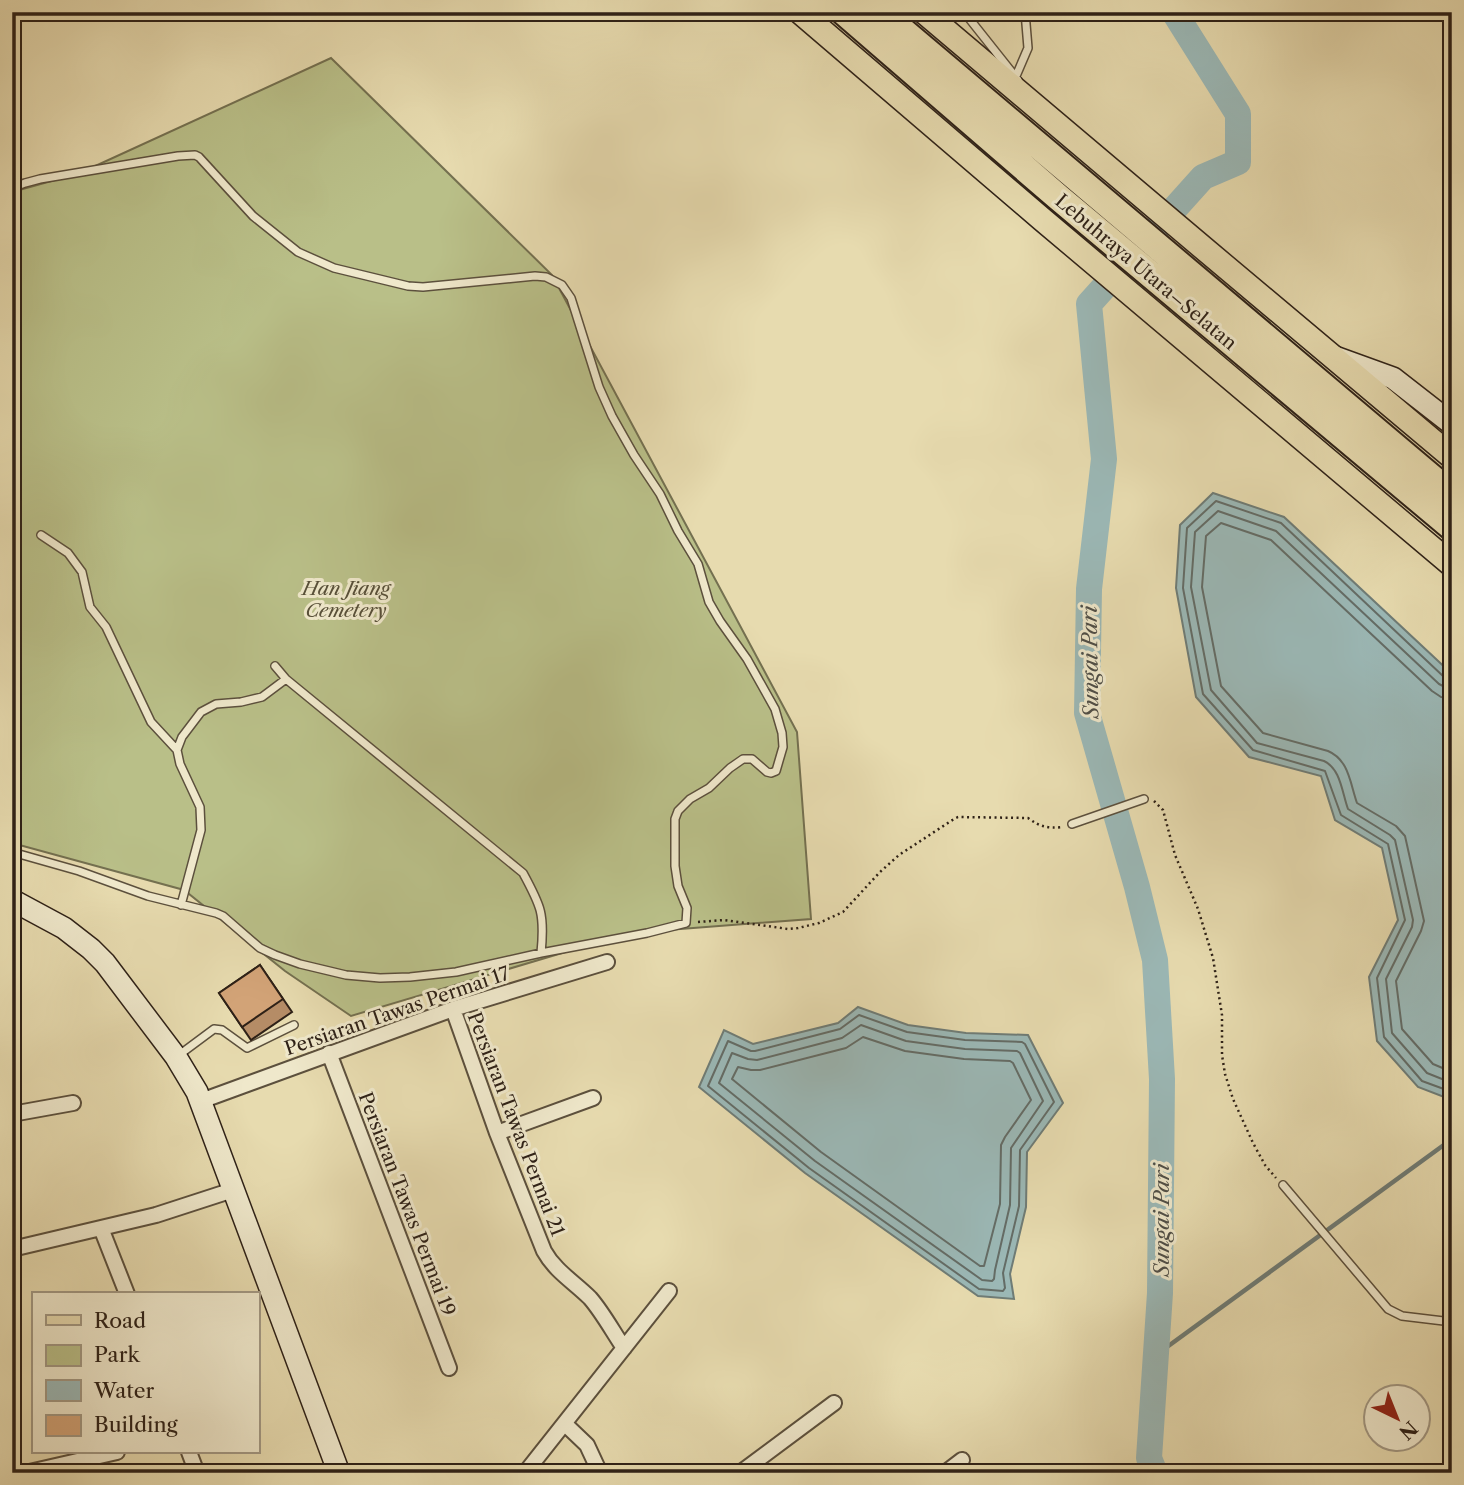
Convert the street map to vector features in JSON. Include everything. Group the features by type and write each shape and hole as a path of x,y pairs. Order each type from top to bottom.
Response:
{"highway":[{"name":"Lebuhraya Utara–Selatan","path":"844,12 1174,296 1452,527"},
{"name":"Lebuhraya Utara–Selatan","path":"880,12 1452,495"}],"main road":[{"path":"800,12 1452,565"},
{"path":"924,12 1449,454"}],"street":[{"path":"1333,356 1393,378 1452,424"},
{"path":"12,900 64,928 91,949 118,979 176,1057 201,1101 340,1473"},
{"name":"Persiaran Tawas Permai 17","path":"201,1101 453,1009 607,962"},
{"name":"Persiaran Tawas Permai 21","path":"453,1009 497,1133 544,1251 558,1270 591,1300 624,1349"},
{"name":"Persiaran Tawas Permai 19","path":"330,1053 449,1368"},
{"path":"497,1133 593,1098"},
{"path":"12,1114 73,1103"},
{"path":"12,1250 156,1215 233,1190"},
{"path":"101,1228 126,1292"},
{"path":"525,1473 669,1291"},
{"path":"740,1473 834,1403"},
{"path":"565,1424 587,1445 600,1473"},
{"path":"25,1473 108,1454"},
{"path":"190,1454 197,1473"},
{"path":"945,1473 962,1460"}],"lane":[{"path":"964,12 1016,76 1028,102"},
{"path":"1016,76 1028,48 1024,12"},
{"path":"12,188 40,179 195,155 204,161 241,204 276,236 299,252 334,268 415,287 535,276 558,281 571,298 599,387 612,416 660,494 698,564 709,602 747,659 775,709 783,747 776,771 767,772 752,759 743,759 678,811 675,819 675,866 678,886 687,908 686,923 456,972 380,978 346,975 300,964 260,948 216,913 148,896 79,871 12,852"},
{"path":"41,535 68,553 82,572 90,607 106,627 150,722 177,750 180,764 200,807 201,830 181,905"},
{"path":"275,666 286,679 523,873 540,905 544,927 541,953"},
{"path":"177,750 201,712 216,704 262,697 286,679"},
{"path":"1072,824 1144,799"},
{"path":"176,1057 214,1029 222,1030 247,1048 294,1025"},
{"path":"1283,1185 1388,1308 1402,1316 1452,1322"}],"path":[{"path":"1144,799 1152,799 1163,810 1175,855 1206,932 1218,983 1225,1074 1233,1099 1265,1165 1283,1185"},
{"path":"686,923 724,920 788,929 819,923 843,912 880,872 900,855 958,817 1028,818 1037,825 1052,828 1072,824"}],"green space":[{"name":"Han Jiang Cemetery","path":"331,58 552,275 797,732 811,919 629,933 351,1016 285,971 184,890 12,843 12,192 80,173"}],"water":[{"path":"1213,493 1284,517 1452,674 1452,1100 1418,1087 1377,1041 1369,977 1398,920 1382,848 1335,820 1321,776 1249,757 1196,697 1176,588 1180,525"},
{"path":"858,1007 908,1025 966,1033 1028,1035 1063,1103 1027,1152 1026,1207 1010,1274 1014,1299 978,1296 805,1173 699,1087 724,1030 753,1044 838,1023"}],"building":[{"path":"260,965 283,999 242,1027 219,993"}],"waterway":[{"name":"Sungai Pari","path":"1155,1473 1149,1458 1160,1293 1162,1079 1155,960 1087,713 1089,589 1104,459 1089,304 1203,177 1238,162 1238,114 1174,12"},
{"path":"1156,1355 1452,1139"}]}
